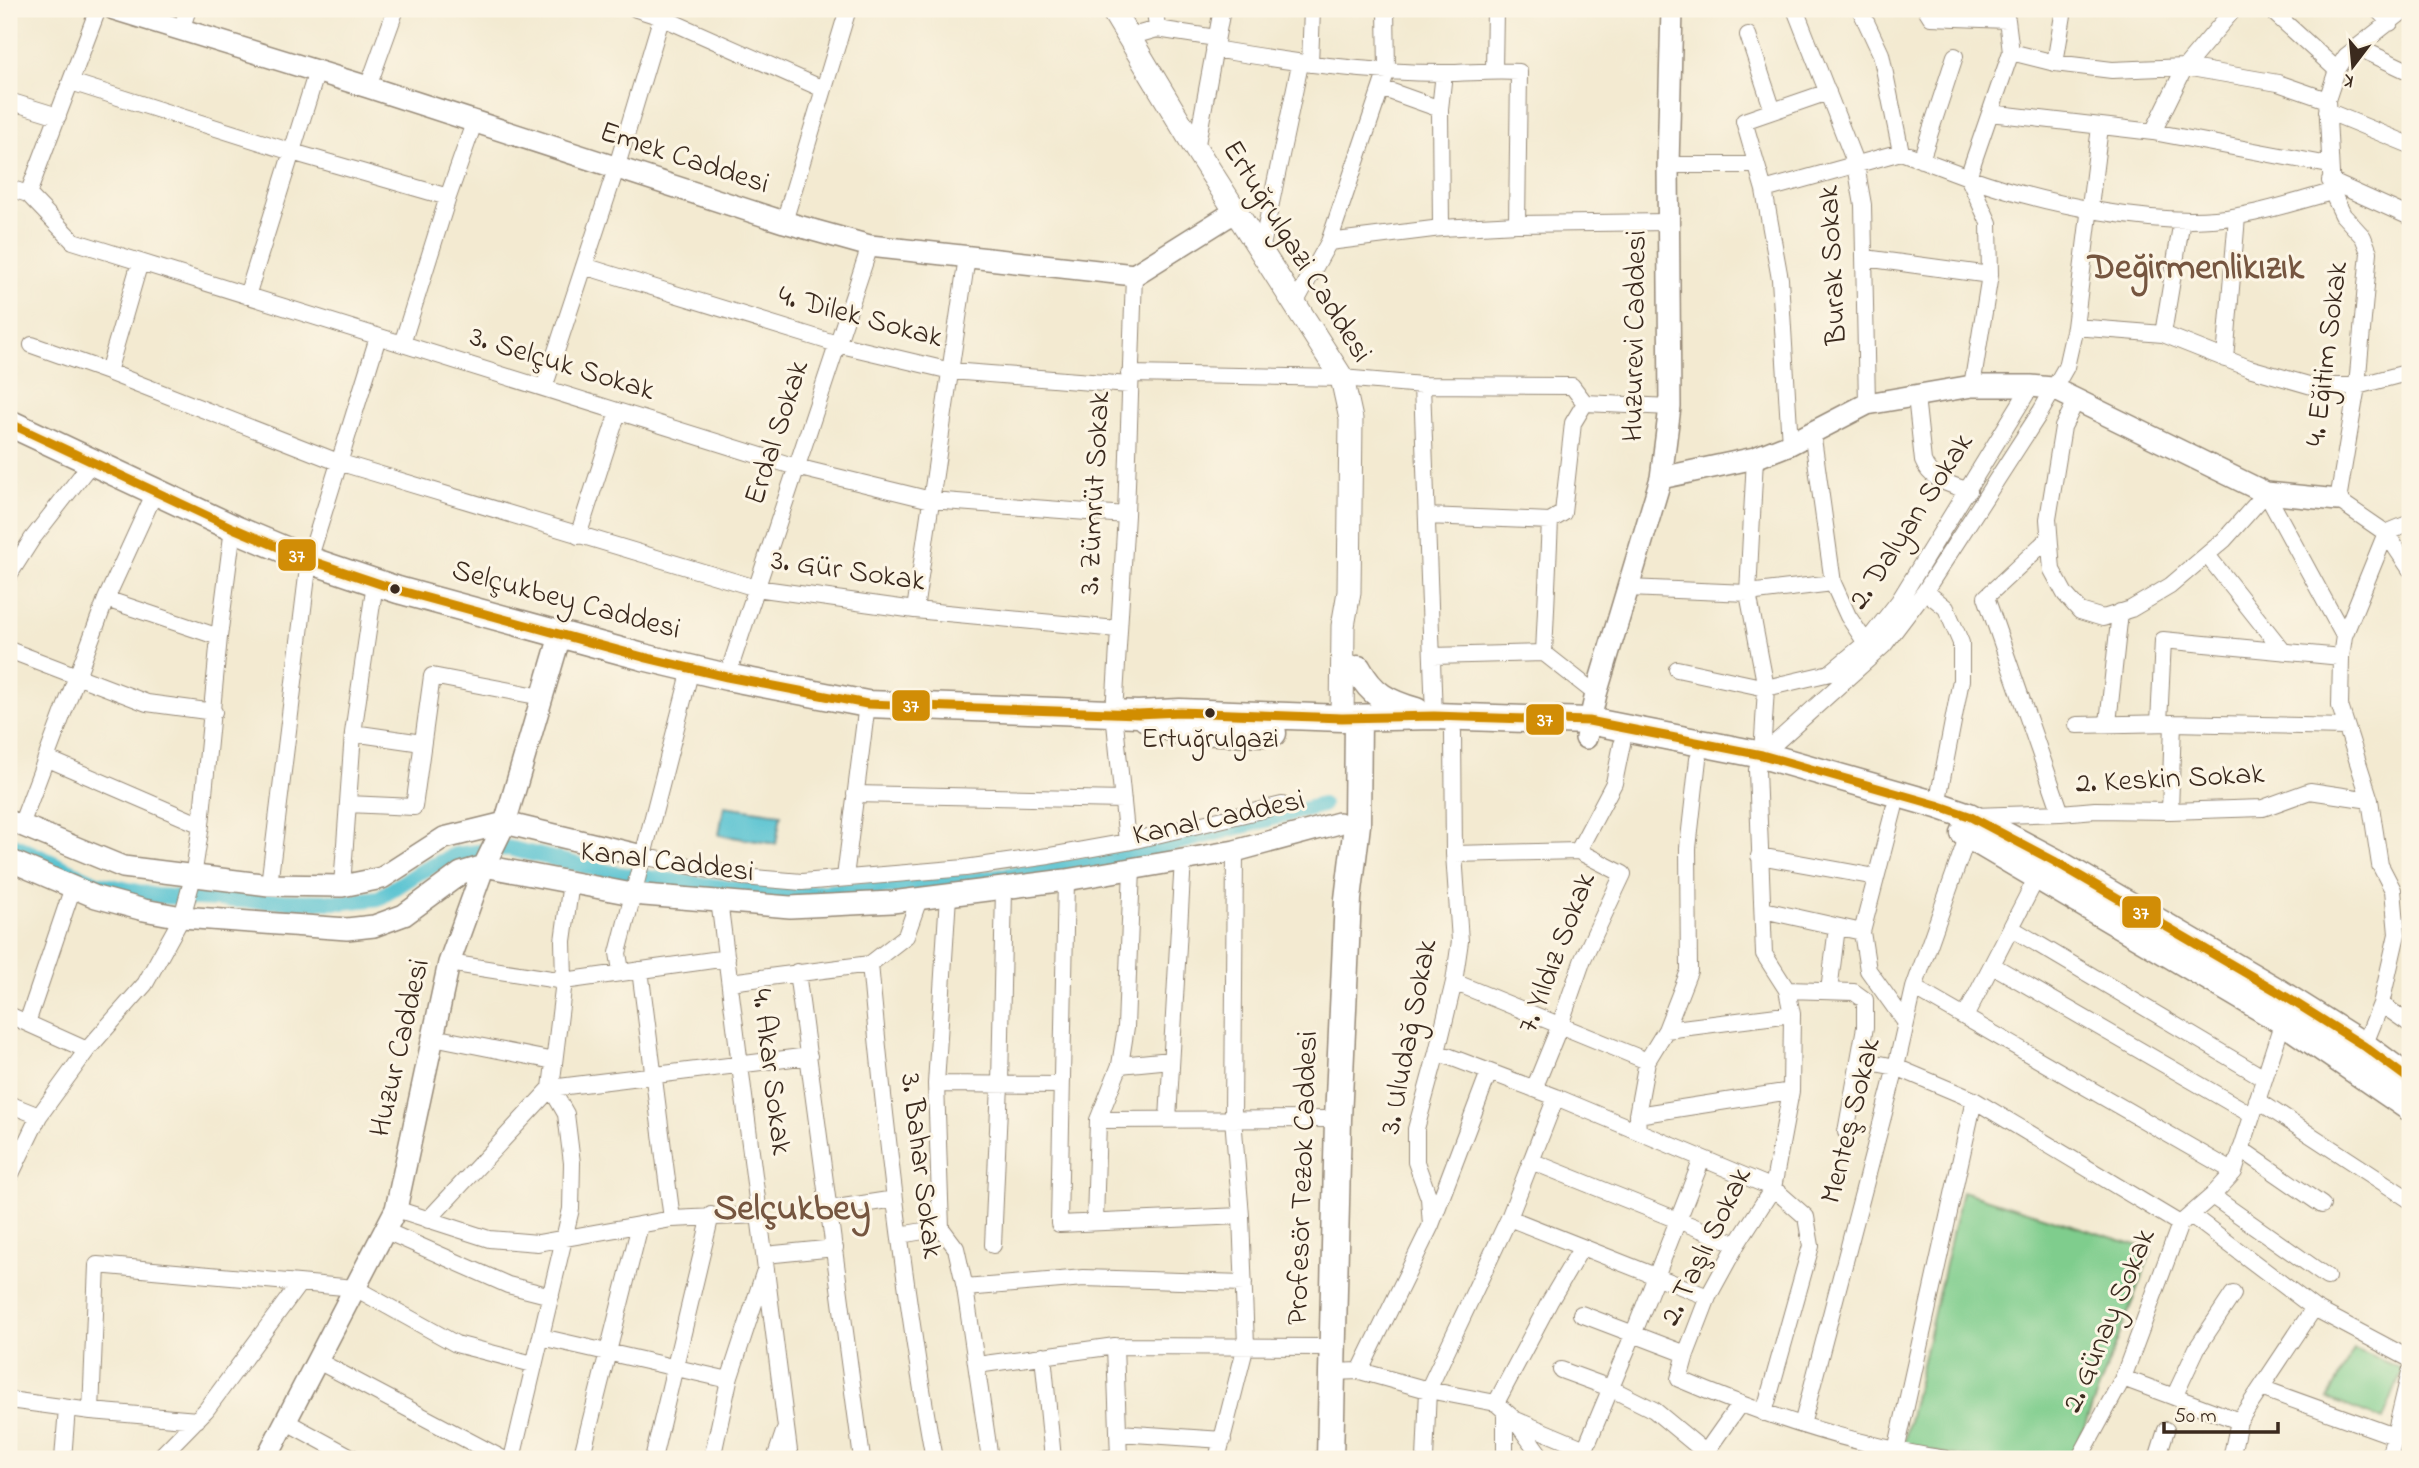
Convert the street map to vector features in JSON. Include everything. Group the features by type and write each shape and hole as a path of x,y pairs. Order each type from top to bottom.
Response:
{"main road":[{"name":"Ertuğrulgazi Caddesi","path":"1112,9 1196,149 1342,378 1351,419 1349,592 1343,626 1350,726"},
{"name":"Selçukbey Caddesi","path":"9,423 233,528 309,560 375,583 560,636 727,677 867,704 1126,713 1179,732 1443,724"},
{"name":"Ertuğrulgazi Caddesi","path":"1349,592 1358,631 1358,669 1350,726"},
{"path":"1358,669 1366,684 1387,701 1443,724 1588,729 1760,763 1937,805 2038,875 2283,1021 2410,1108"},
{"path":"1348,899 1339,823 1350,726"},
{"path":"1348,899 1357,825 1350,726"},
{"path":"1588,729 1622,744 1698,759 1760,763 1894,809 1969,825 2054,861 2275,990 2364,1046 2410,1080"},
{"name":"Profesör Tezok Caddesi","path":"1331,1459 1338,1119 1348,899"}],"street":[{"path":"28,194 98,9"},
{"name":"Emek Caddesi","path":"114,9 368,87 784,222 870,246 1134,275"},
{"path":"181,30 188,9"},
{"path":"368,87 396,9"},
{"path":"636,9 663,13 823,89"},
{"path":"784,222 848,9"},
{"path":"1155,9 1157,29"},
{"path":"1196,149 1222,9"},
{"path":"1261,251 1305,64 1312,9"},
{"path":"1294,305 1329,242 1387,70 1386,9"},
{"path":"1494,70 1495,9"},
{"name":"Huzurevi Caddesi","path":"1588,729 1661,478 1670,407 1668,164 1672,9"},
{"name":"Burak Sokak","path":"1795,9 1856,165 1863,205 1867,404"},
{"path":"1860,9 1881,54 1901,152"},
{"path":"1926,9 1931,17 1985,14 2007,20 2011,52 1968,177 1989,223 1990,275 1972,386"},
{"path":"2054,63 2064,9"},
{"path":"2153,132 2185,67 2234,9"},
{"path":"2270,9 2337,70"},
{"path":"2377,9 2390,23"},
{"name":"4. Eğitim Sokak","path":"2338,500 2357,386 2369,252 2363,237 2343,215 2330,179 2327,105 2337,70 2346,56 2406,9"},
{"path":"544,388 616,169 663,13"},
{"path":"1129,37 1157,29 1305,64 1444,73 1494,70 1519,72 1517,224"},
{"path":"1748,36 1773,111"},
{"path":"2357,47 2410,72"},
{"path":"2011,52 2054,63 2112,70 2185,67 2278,83 2410,145"},
{"path":"1921,160 1955,57"},
{"path":"247,296 317,71"},
{"path":"1441,228 1440,109 1444,73"},
{"path":"71,82 292,152 448,197"},
{"path":"1381,88 1440,109"},
{"path":"1790,444 1780,279 1764,190 1744,121 1828,92"},
{"path":"9,101 58,116"},
{"path":"1990,113 2153,132 2330,179 2410,217"},
{"path":"402,344 474,123"},
{"path":"2041,387 2066,367 2075,327 2100,127"},
{"path":"1764,190 1901,152 1992,186 2091,210 2182,220 2237,217 2330,179"},
{"path":"1668,164 1756,164"},
{"name":"3. Selçuk Sokak","path":"9,188 28,194 73,241 796,467 931,500 1126,515"},
{"path":"1134,275 1236,211"},
{"path":"2225,359 2237,217"},
{"path":"2163,334 2182,220"},
{"path":"1329,242 1441,228 1668,222"},
{"name":"Erdal Sokak","path":"727,677 870,246"},
{"path":"915,610 967,257"},
{"path":"1865,258 1990,275"},
{"path":"32,345 108,372 140,262"},
{"name":"4. Dilek Sokak","path":"584,266 837,344 950,371 1129,379 1342,378 1422,385 1572,386 1585,403"},
{"name":"3. Zümrüt Sokak","path":"1127,842 1123,800 1126,713 1117,629 1126,515 1134,275"},
{"path":"2075,327 2163,334 2249,368 2312,386 2357,386 2410,372"},
{"path":"269,885 309,560 378,337"},
{"name":"3. Gür Sokak","path":"108,372 338,462 756,588 915,610 1117,629"},
{"name":"3. Uludağ Sokak","path":"1422,385 1433,656 1443,724 1460,941 1454,982 1416,1129 1416,1162 1429,1198 1431,1225"},
{"path":"1661,478 1755,458 1790,444 1867,404 1972,386 2041,387 2076,401 2266,493 2338,500 2386,533 2410,569"},
{"name":"2. Dalyan Sokak","path":"1766,688 1830,673 1866,643 1899,601 1969,491 2041,387"},
{"name":"2. Dalyan Sokak","path":"1760,763 1884,645 1925,592 2041,411 2041,387"},
{"path":"1916,396 1923,461 1927,471 1934,478 1969,491"},
{"path":"2076,401 2063,427 2048,519 2052,570 2065,594 2080,611 2103,618 2132,609 2170,586 2224,540 2266,493"},
{"path":"1427,516 1550,521 1563,513 1573,423 1585,403 1670,407"},
{"path":"578,536 618,412"},
{"path":"1812,431 1833,583 1848,616 1866,643"},
{"path":"1755,458 1748,593 1766,688 1760,763"},
{"path":"9,575 32,539 92,462"},
{"path":"15,823 46,758 106,600 155,492"},
{"path":"2266,493 2344,636"},
{"path":"1544,653 1550,521"},
{"path":"2364,1046 2381,1004 2397,934 2393,890 2380,865 2370,800 2340,706 2341,657 2344,636 2386,533 2410,523"},
{"path":"9,1178 39,1116 87,1049 145,984 183,914 201,825 214,712 219,637 233,528"},
{"path":"2049,538 1986,597 2061,813"},
{"path":"2207,555 2283,651"},
{"path":"342,886 353,733 375,583"},
{"path":"1628,588 1748,593 1833,583"},
{"path":"1925,592 1946,608 1962,643 1961,680 1937,805"},
{"path":"106,600 219,637"},
{"path":"2108,723 2120,612"},
{"name":"Huzur Caddesi","path":"266,1459 396,1209 449,963 484,866 502,829 560,636"},
{"path":"2170,811 2163,640 2341,657"},
{"path":"9,650 147,703 214,712"},
{"path":"1433,656 1544,653 1596,694"},
{"path":"1677,668 1766,688"},
{"path":"621,971 618,953 691,669"},
{"path":"348,804 414,807 432,676 542,697"},
{"path":"845,877 867,704"},
{"path":"2077,724 2346,727"},
{"path":"353,733 422,743"},
{"name":"7. Yıldız Sokak","path":"1534,1089 1560,1026 1583,959 1623,874 1578,851 1614,783 1622,744"},
{"path":"46,758 201,825"},
{"path":"1637,1123 1647,1061 1666,1030 1689,971 1688,848 1698,759"},
{"name":"2. Taşlı Sokak","path":"1739,1405 1679,1379 1707,1297 1773,1188 1791,1091 1791,1014 1787,990 1764,954 1759,856 1760,763"},
{"name":"2. Keskin Sokak","path":"1969,825 2095,810 2263,808 2310,791 2370,800"},
{"path":"855,794 1123,800"},
{"name":"Kanal Caddesi","path":"15,823 123,867 191,882 342,886 382,878 444,838 502,829 743,877 802,882 965,869 1127,842 1282,805"},
{"path":"1894,809 1862,932 1868,970 1906,1023"},
{"name":"Kanal Caddesi","path":"484,866 632,894 790,907 948,897 1066,880 1235,851 1339,823"},
{"name":"Menteş Sokak","path":"1802,1425 1896,1067 1914,988 1969,825"},
{"path":"1217,1459 1246,1345 1241,1216 1233,1118 1235,851"},
{"path":"1454,854 1578,851"},
{"path":"1759,856 1876,877"},
{"path":"1168,1119 1183,859"},
{"path":"9,860 96,897 144,910 346,929 374,926 404,915 461,873 484,866"},
{"path":"1094,1222 1098,1120 1120,1065 1126,1027 1132,868"},
{"path":"1965,1017 2038,875"},
{"path":"1066,880 1059,1224 1241,1216"},
{"path":"512,1459 572,1209 572,1163 566,1114 551,1088 564,981 563,941 571,882"},
{"path":"27,1023 73,887"},
{"path":"993,1245 1004,888"},
{"path":"2393,890 2410,888"},
{"path":"948,897 936,1084 941,1228 956,1248 965,1287 990,1459"},
{"path":"730,982 870,964 906,936 919,899"},
{"name":"4. Akar Sokak","path":"719,901 790,1459"},
{"path":"1763,910 1862,932"},
{"path":"1829,991 1837,927"},
{"path":"2011,928 2264,1077"},
{"path":"449,963 564,981 727,958"},
{"name":"3. Bahar Sokak","path":"870,964 895,1199 916,1362 934,1459"},
{"path":"1992,965 2255,1107 2410,1200"},
{"path":"640,970 671,1219"},
{"path":"797,972 862,1459"},
{"path":"1454,982 1647,1061"},
{"path":"1914,988 2234,1172"},
{"path":"1787,990 1854,992 1865,1000 1865,1027 1846,1132"},
{"path":"2381,1004 2410,1024"},
{"path":"1666,1030 1791,1014"},
{"path":"9,1015 87,1049"},
{"name":"2. Günay Sokak","path":"2079,1459 2123,1378 2186,1219 2234,1172 2283,1021"},
{"path":"433,1037 554,1061"},
{"path":"1437,1052 1556,1097 1637,1123 1702,1159 1773,1188 1806,1217 1811,1246 1764,1413"},
{"path":"428,1220 551,1088 809,1056"},
{"path":"1860,1059 1896,1067 1974,1101 2186,1219 2315,1308 2410,1359"},
{"path":"1120,1065 1171,1060"},
{"path":"1360,1371 1431,1225 1489,1072"},
{"path":"936,1084 1061,1085"},
{"path":"1637,1123 1791,1091"},
{"path":"1425,1459 1428,1390 1509,1217 1556,1097"},
{"path":"1894,1455 1974,1101"},
{"path":"9,1104 39,1116"},
{"path":"1098,1120 1338,1119"},
{"path":"2241,1149 2322,1205"},
{"path":"977,1365 1115,1346 1246,1345 1332,1359 1360,1371 1505,1411 1583,1456 1702,1159"},
{"path":"1531,1161 1737,1244"},
{"path":"2212,1196 2327,1277"},
{"path":"830,1209 895,1199"},
{"path":"396,1209 488,1239 538,1243 671,1219 759,1215"},
{"path":"653,1459 711,1216"},
{"path":"1509,1217 1707,1297"},
{"path":"581,1459 640,1225"},
{"path":"900,1235 941,1228"},
{"path":"386,1231 508,1285 551,1296"},
{"path":"1505,1459 1505,1411 1550,1301 1582,1247"},
{"path":"712,1459 729,1380 765,1261 835,1248"},
{"path":"92,1411 97,1265 355,1288 456,1344 533,1364"},
{"path":"965,1287 1084,1278 1244,1283"},
{"path":"158,1459 197,1420 299,1283"},
{"path":"2174,1397 2197,1348 2233,1294"},
{"path":"2231,1459 2239,1421 2315,1308"},
{"path":"1581,1314 1686,1354"},
{"path":"541,1337 729,1380"},
{"path":"1098,1459 1119,1458 1115,1346"},
{"path":"1043,1355 1053,1459"},
{"path":"316,1360 503,1459"},
{"path":"1561,1370 1610,1388 1654,1410 1704,1456 1739,1405 1894,1455 1946,1459"},
{"path":"2389,1459 2402,1438 2410,1372"},
{"path":"2123,1378 2239,1421"},
{"path":"2261,1388 2402,1438"},
{"path":"9,1400 92,1411 197,1420"},
{"path":"63,1459 66,1408"},
{"path":"1505,1411 1543,1459"},
{"path":"285,1421 355,1459"},
{"path":"775,1459 786,1427"},
{"path":"2157,1459 2165,1430"},
{"path":"1119,1433 1223,1440"}],"green space":[{"path":"1962,1191 2152,1250 2072,1459 1979,1459 1903,1447"},
{"path":"2354,1349 2403,1369 2383,1420 2328,1399"}],"water":[{"path":"724,806 781,814 776,844 719,835"}],"waterway":[{"path":"9,843 97,883 156,896 343,902 379,898 418,873 455,855 508,848 617,874 799,894 966,881 1112,860 1322,805"}],"transit line":[{"name":"37","path":"9,423 233,528 309,560 398,590 643,657 727,677 867,704 1138,714 1180,712 1342,718 1434,716 1589,721 1762,755 1969,816 2054,861 2275,990 2364,1046 2410,1080"}],"place":[{"name":"Ertuğrulgazi","path":"1210,713"}],"district":[{"name":"Değirmenlikızık","path":"2196,269"},
{"name":"Selçukbey","path":"792,1210"}]}
